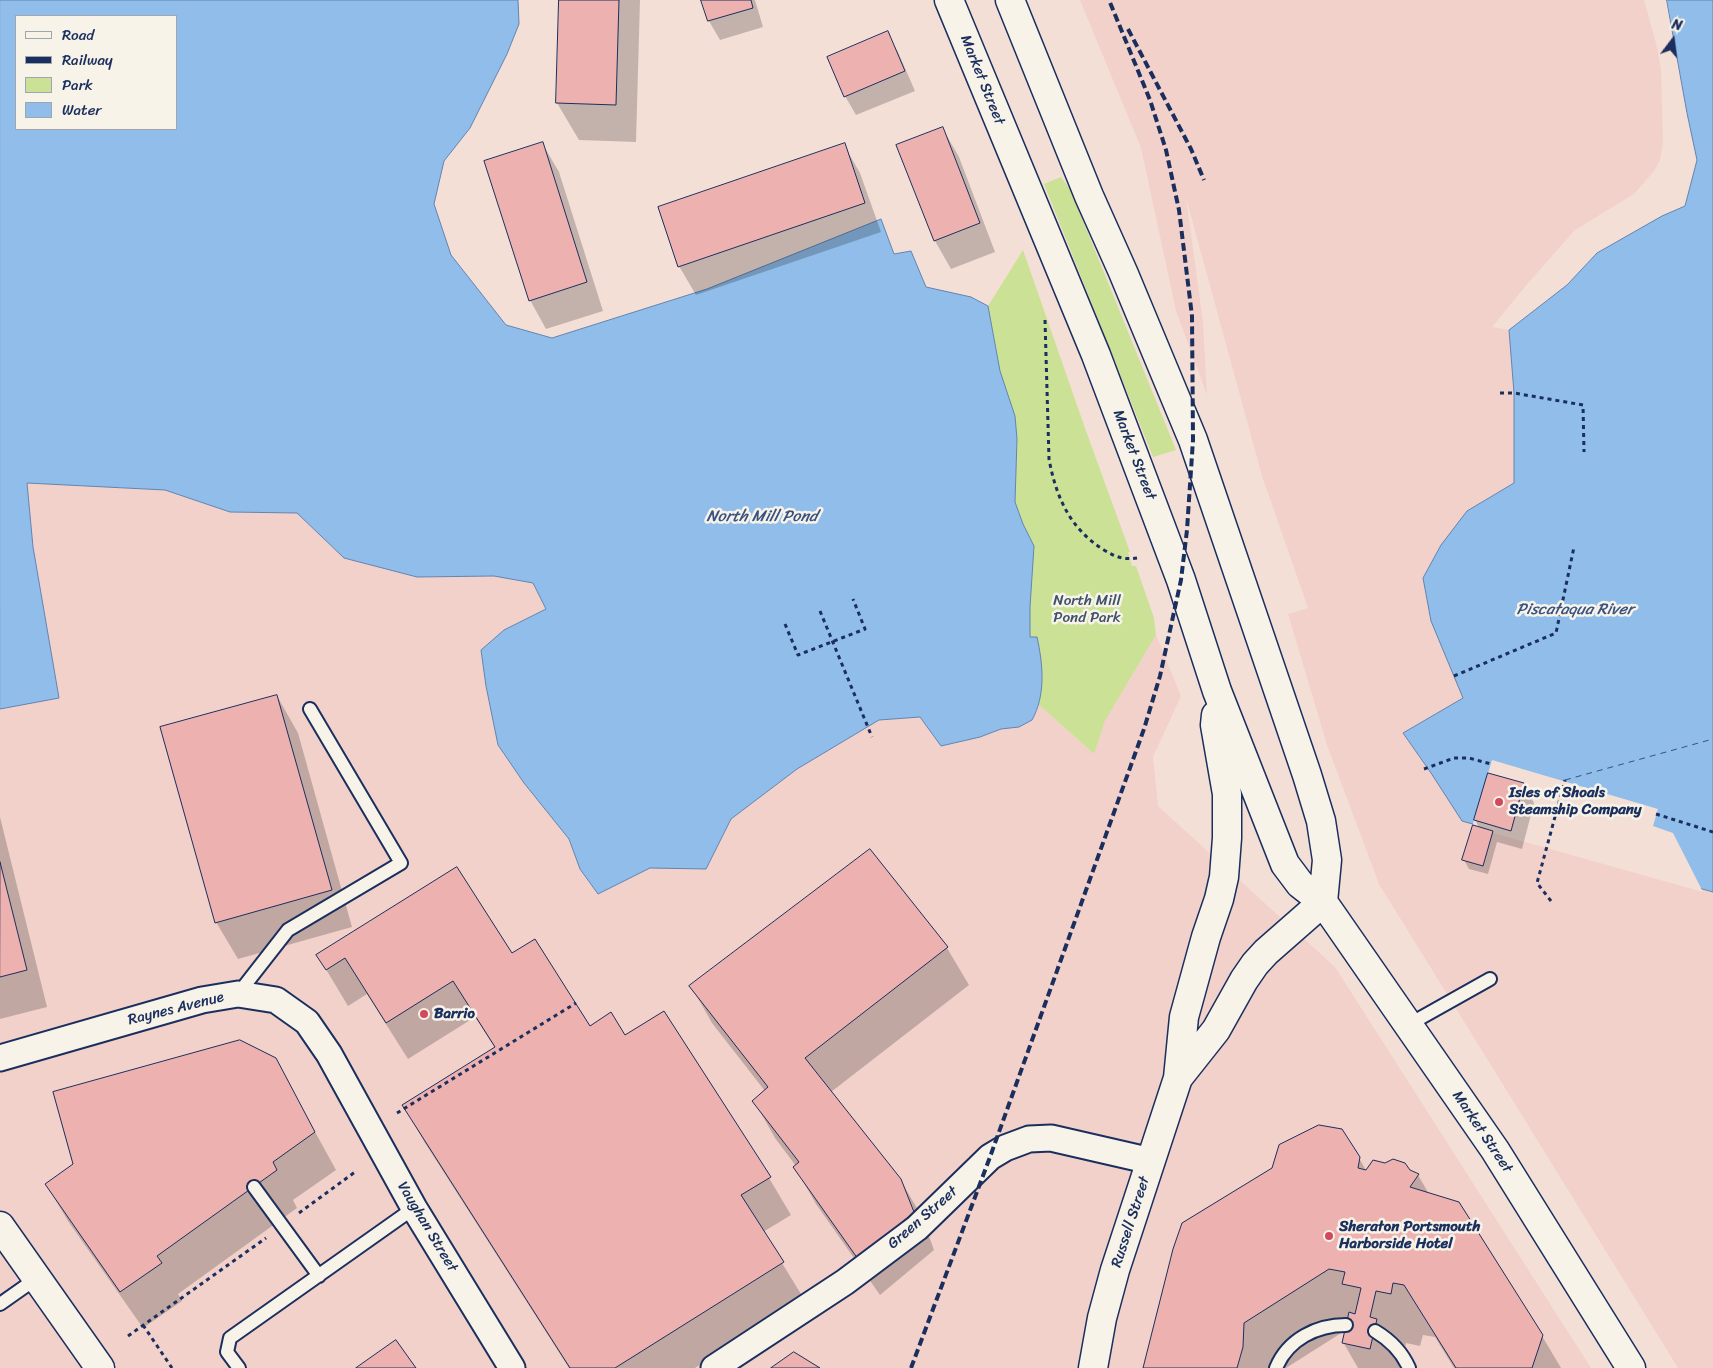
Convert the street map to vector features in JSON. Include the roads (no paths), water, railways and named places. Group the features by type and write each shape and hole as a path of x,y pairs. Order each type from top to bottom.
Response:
{"main road":[{"name":"Market Street","path":"949,0 1099,364 1181,580 1217,691 1284,864 1300,884 1323,902 1495,1150 1630,1368"},
{"path":"1010,0 1089,196 1193,440 1321,821 1327,860 1323,902 1255,964 1216,1030 1178,1078"},
{"path":"1178,1078 1184,1017 1206,937 1219,899 1226,852 1227,794 1216,725 1217,691"},
{"name":"Russell Street","path":"1093,1368 1102,1318 1115,1270 1178,1078"},
{"path":"0,1226 100,1368"}],"street":[{"name":"Raynes Avenue","path":"0,1058 202,1000 238,994 276,1000 307,1022 346,1083"},
{"name":"Vaughan Street","path":"346,1083 414,1208 512,1368"},
{"name":"Green Street","path":"714,1368 845,1282 917,1228 990,1157 1005,1148 1029,1139 1051,1138 1151,1160"}],"lane":[{"path":"238,994 288,930 401,863 310,709"},
{"path":"1408,1025 1490,979"},
{"path":"254,1187 319,1276"},
{"path":"239,1368 227,1352 230,1338 414,1208"},
{"path":"0,1304 37,1278"},
{"path":"1276,1368 1287,1350 1299,1339 1314,1330 1331,1325 1346,1325"},
{"path":"1375,1331 1395,1346 1408,1368"}],"water":[{"name":"North Mill Pond","path":"0,0 518,0 519,24 507,54 470,128 444,161 434,204 451,255 506,325 552,338 707,289 881,219 894,254 911,251 926,287 971,297 988,306 1000,371 1015,416 1017,439 1015,502 1034,546 1030,637 1037,637 1042,679 1040,700 1032,720 1019,727 1001,729 980,737 941,746 920,717 879,720 797,769 731,819 706,869 650,868 598,894 580,869 569,839 524,783 498,745 481,650 504,630 546,609 533,583 494,576 417,577 344,558 297,513 230,512 165,490 27,483 33,547 59,698 0,709"},
{"name":"Piscataqua River","path":"1667,0 1713,0 1713,892 1462,821 1403,733 1463,698 1431,621 1423,578 1441,545 1467,511 1514,483 1514,393 1509,330 1567,285 1597,253 1662,216 1685,206 1697,160"}],"railway":[{"path":"911,1368 990,1157 1144,729 1160,676 1181,580 1187,530 1193,440 1192,316 1179,210 1166,150 1150,100 1109,0"},
{"path":"1128,29 1191,149 1204,180"}],"place":[{"name":"Isles of Shoals Steamship Company","path":"1499,802"},
{"name":"Barrio","path":"424,1014"},
{"name":"Sheraton Portsmouth Harborside Hotel","path":"1329,1236"}],"park label":[{"name":"North Mill Pond Park","path":"1087,610"}]}
